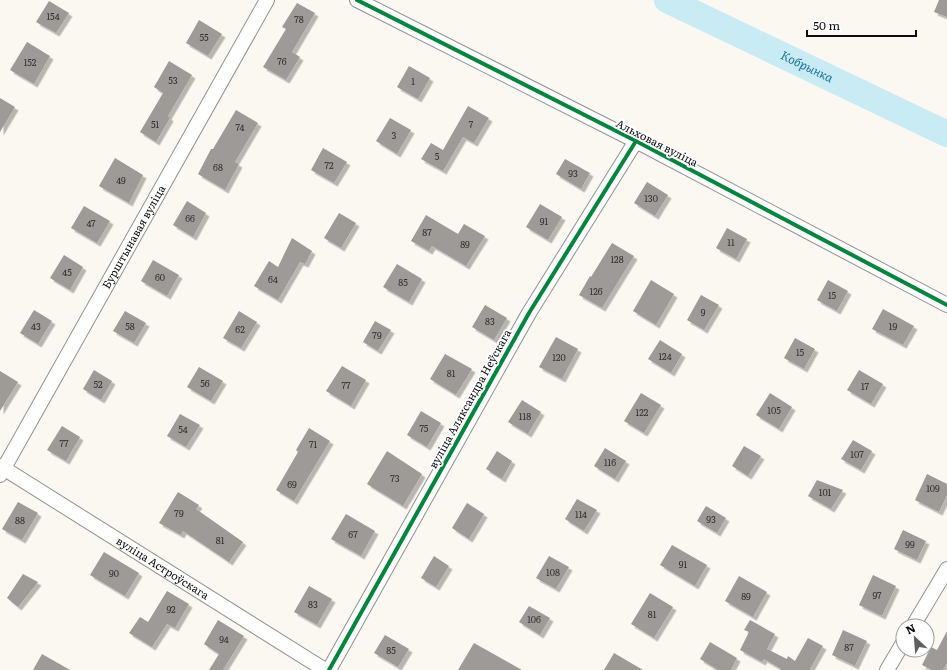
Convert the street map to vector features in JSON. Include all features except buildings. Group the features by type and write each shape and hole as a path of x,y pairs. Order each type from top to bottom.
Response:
{"street":[{"name":"Бурштынавая вуліца","path":"1,470 267,0"},
{"name":"Альховая вуліца","path":"357,0 636,141 947,304"},
{"name":"вуліца Аляксандра Неўскага","path":"329,670 529,313 636,141"},
{"name":"вуліца Астроўскага","path":"1,470 324,670"},
{"path":"918,618 947,569"},
{"path":"887,670 895,656"}],"waterway":[{"name":"Кобрынка","path":"667,0 947,134"}],"cycle path":[{"path":"357,0 636,141 947,305"},
{"path":"329,670 529,313 636,141"}]}
